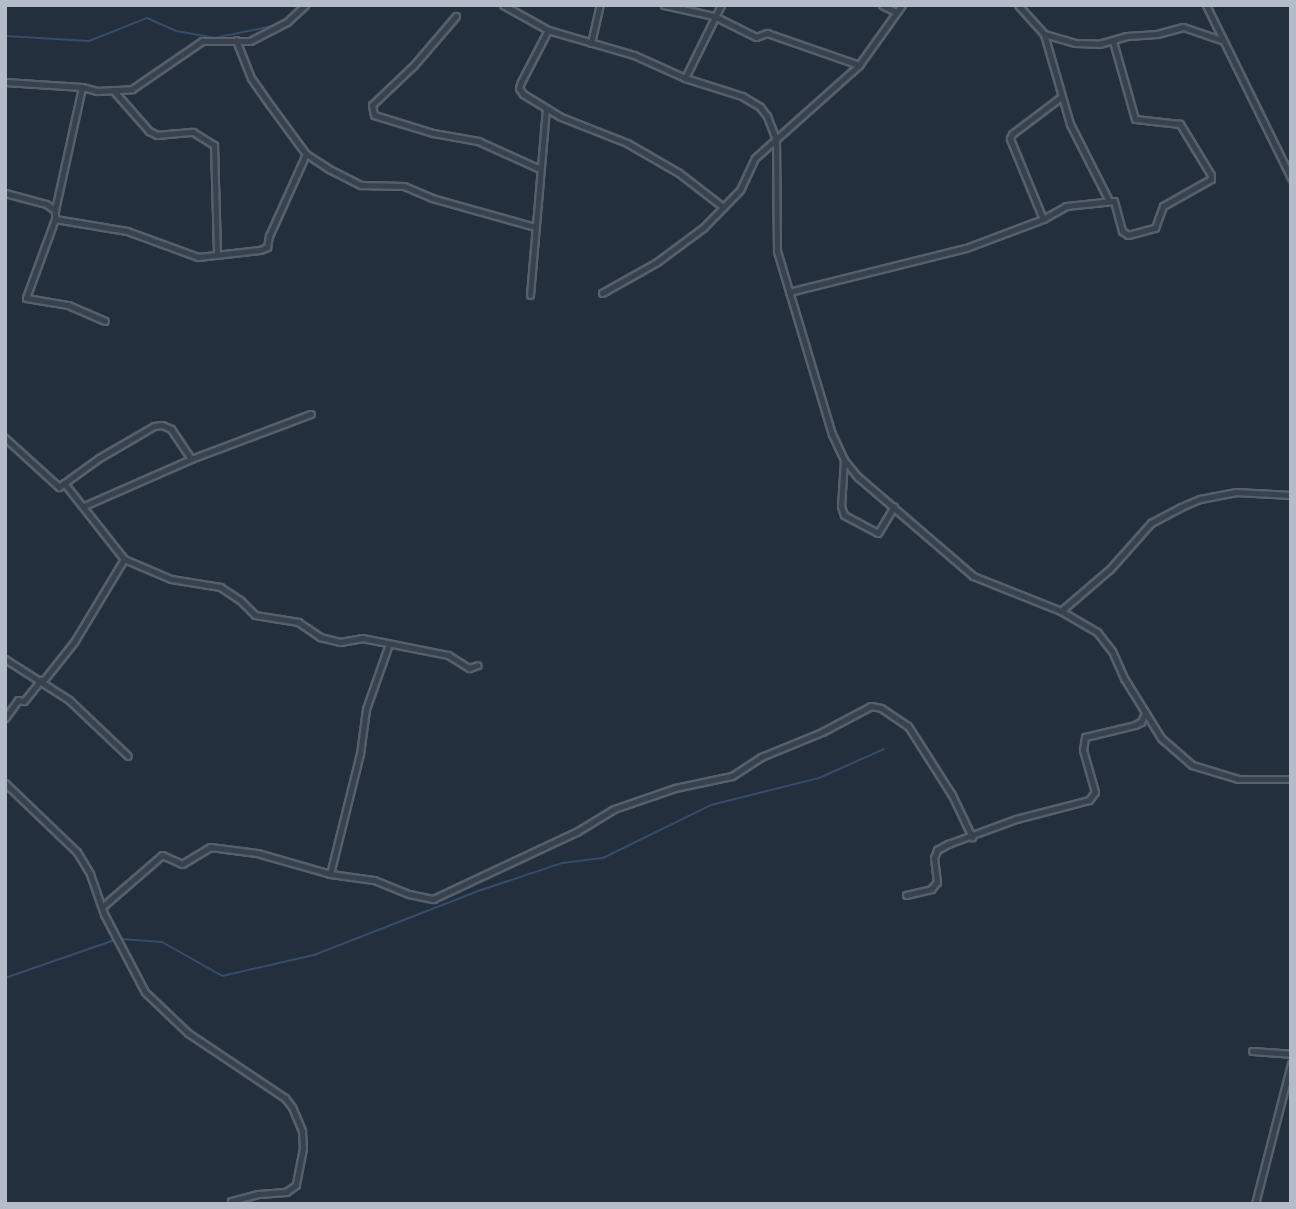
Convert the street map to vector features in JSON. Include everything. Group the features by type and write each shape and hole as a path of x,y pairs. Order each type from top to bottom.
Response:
{"street":[{"path":"5,82 82,87 97,91 132,89 202,41 250,41 286,22 305,5"},
{"path":"503,5 548,30 634,55 685,78 753,102 767,116 776,139 775,231 789,292 832,434 844,460 858,477 973,576 1061,611 1097,632 1112,650 1146,713 1170,748 1192,765 1238,779 1291,779"},
{"path":"591,43 600,5"},
{"path":"664,5 714,16 755,37 767,33 859,65"},
{"path":"685,78 721,5"},
{"path":"882,5 897,12"},
{"path":"602,293 657,262 703,228 748,178 755,159 859,65 902,5"},
{"path":"1018,5 1044,34 1070,124 1108,200"},
{"path":"1206,5 1291,178"},
{"path":"456,16 414,65 372,104 374,115 433,133 478,141 540,169"},
{"path":"1044,34 1075,43 1113,41 1127,36 1157,34 1183,27 1221,40"},
{"path":"548,30 519,88 546,109 627,143 679,173 723,207"},
{"path":"236,40 251,78 306,154 361,184 404,186 432,198 536,227"},
{"path":"789,292 966,248 1043,219 1066,206 1114,201 1119,225 1128,235 1155,228 1163,206 1211,179 1211,175 1180,124 1135,119 1113,41"},
{"path":"82,87 55,219 26,298 68,305 105,321"},
{"path":"113,90 149,131 157,135 193,132 214,145 216,255"},
{"path":"1043,219 1010,139 1012,134 1061,97"},
{"path":"530,295 546,109"},
{"path":"55,219 127,231 198,257 260,250 267,247 269,236 306,154"},
{"path":"5,193 33,199 55,210"},
{"path":"84,506 191,459 311,414"},
{"path":"5,438 59,487 120,445 162,425 171,429 191,459"},
{"path":"844,460 841,506 844,515 878,533 894,506"},
{"path":"64,483 124,559 170,579 220,587 240,600 255,615 298,622 320,637 340,642 362,638 448,655 469,668 478,665"},
{"path":"1061,611 1110,569 1151,523 1181,507 1200,499 1236,492 1291,495"},
{"path":"5,718 18,700 24,701 74,642 124,559"},
{"path":"330,874 362,743 366,709 389,644"},
{"path":"5,659 69,700 128,755"},
{"path":"102,907 162,855 182,864 210,847 257,853 330,874 374,880 423,899 432,899 578,831 614,809 675,788 732,776 761,757 822,732 871,706 881,708 908,726 952,795 972,837"},
{"path":"906,895 931,889 937,882 934,858 937,850 1016,819 1089,800 1095,792 1083,750 1085,737 1135,725 1141,722 1146,713"},
{"path":"5,783 77,852 145,992 188,1034 285,1098 299,1119 303,1148 296,1185 286,1192 258,1194 231,1201 230,1204"},
{"path":"1252,1051 1291,1054"},
{"path":"1255,1204 1291,1064"}],"waterway":[{"path":"5,36 89,41 147,18 176,31 214,38 273,26"},
{"path":"121,939 162,942 222,976 314,955 481,890 562,863 603,858 711,805 819,778 884,749"},
{"path":"5,978 115,940"}]}
